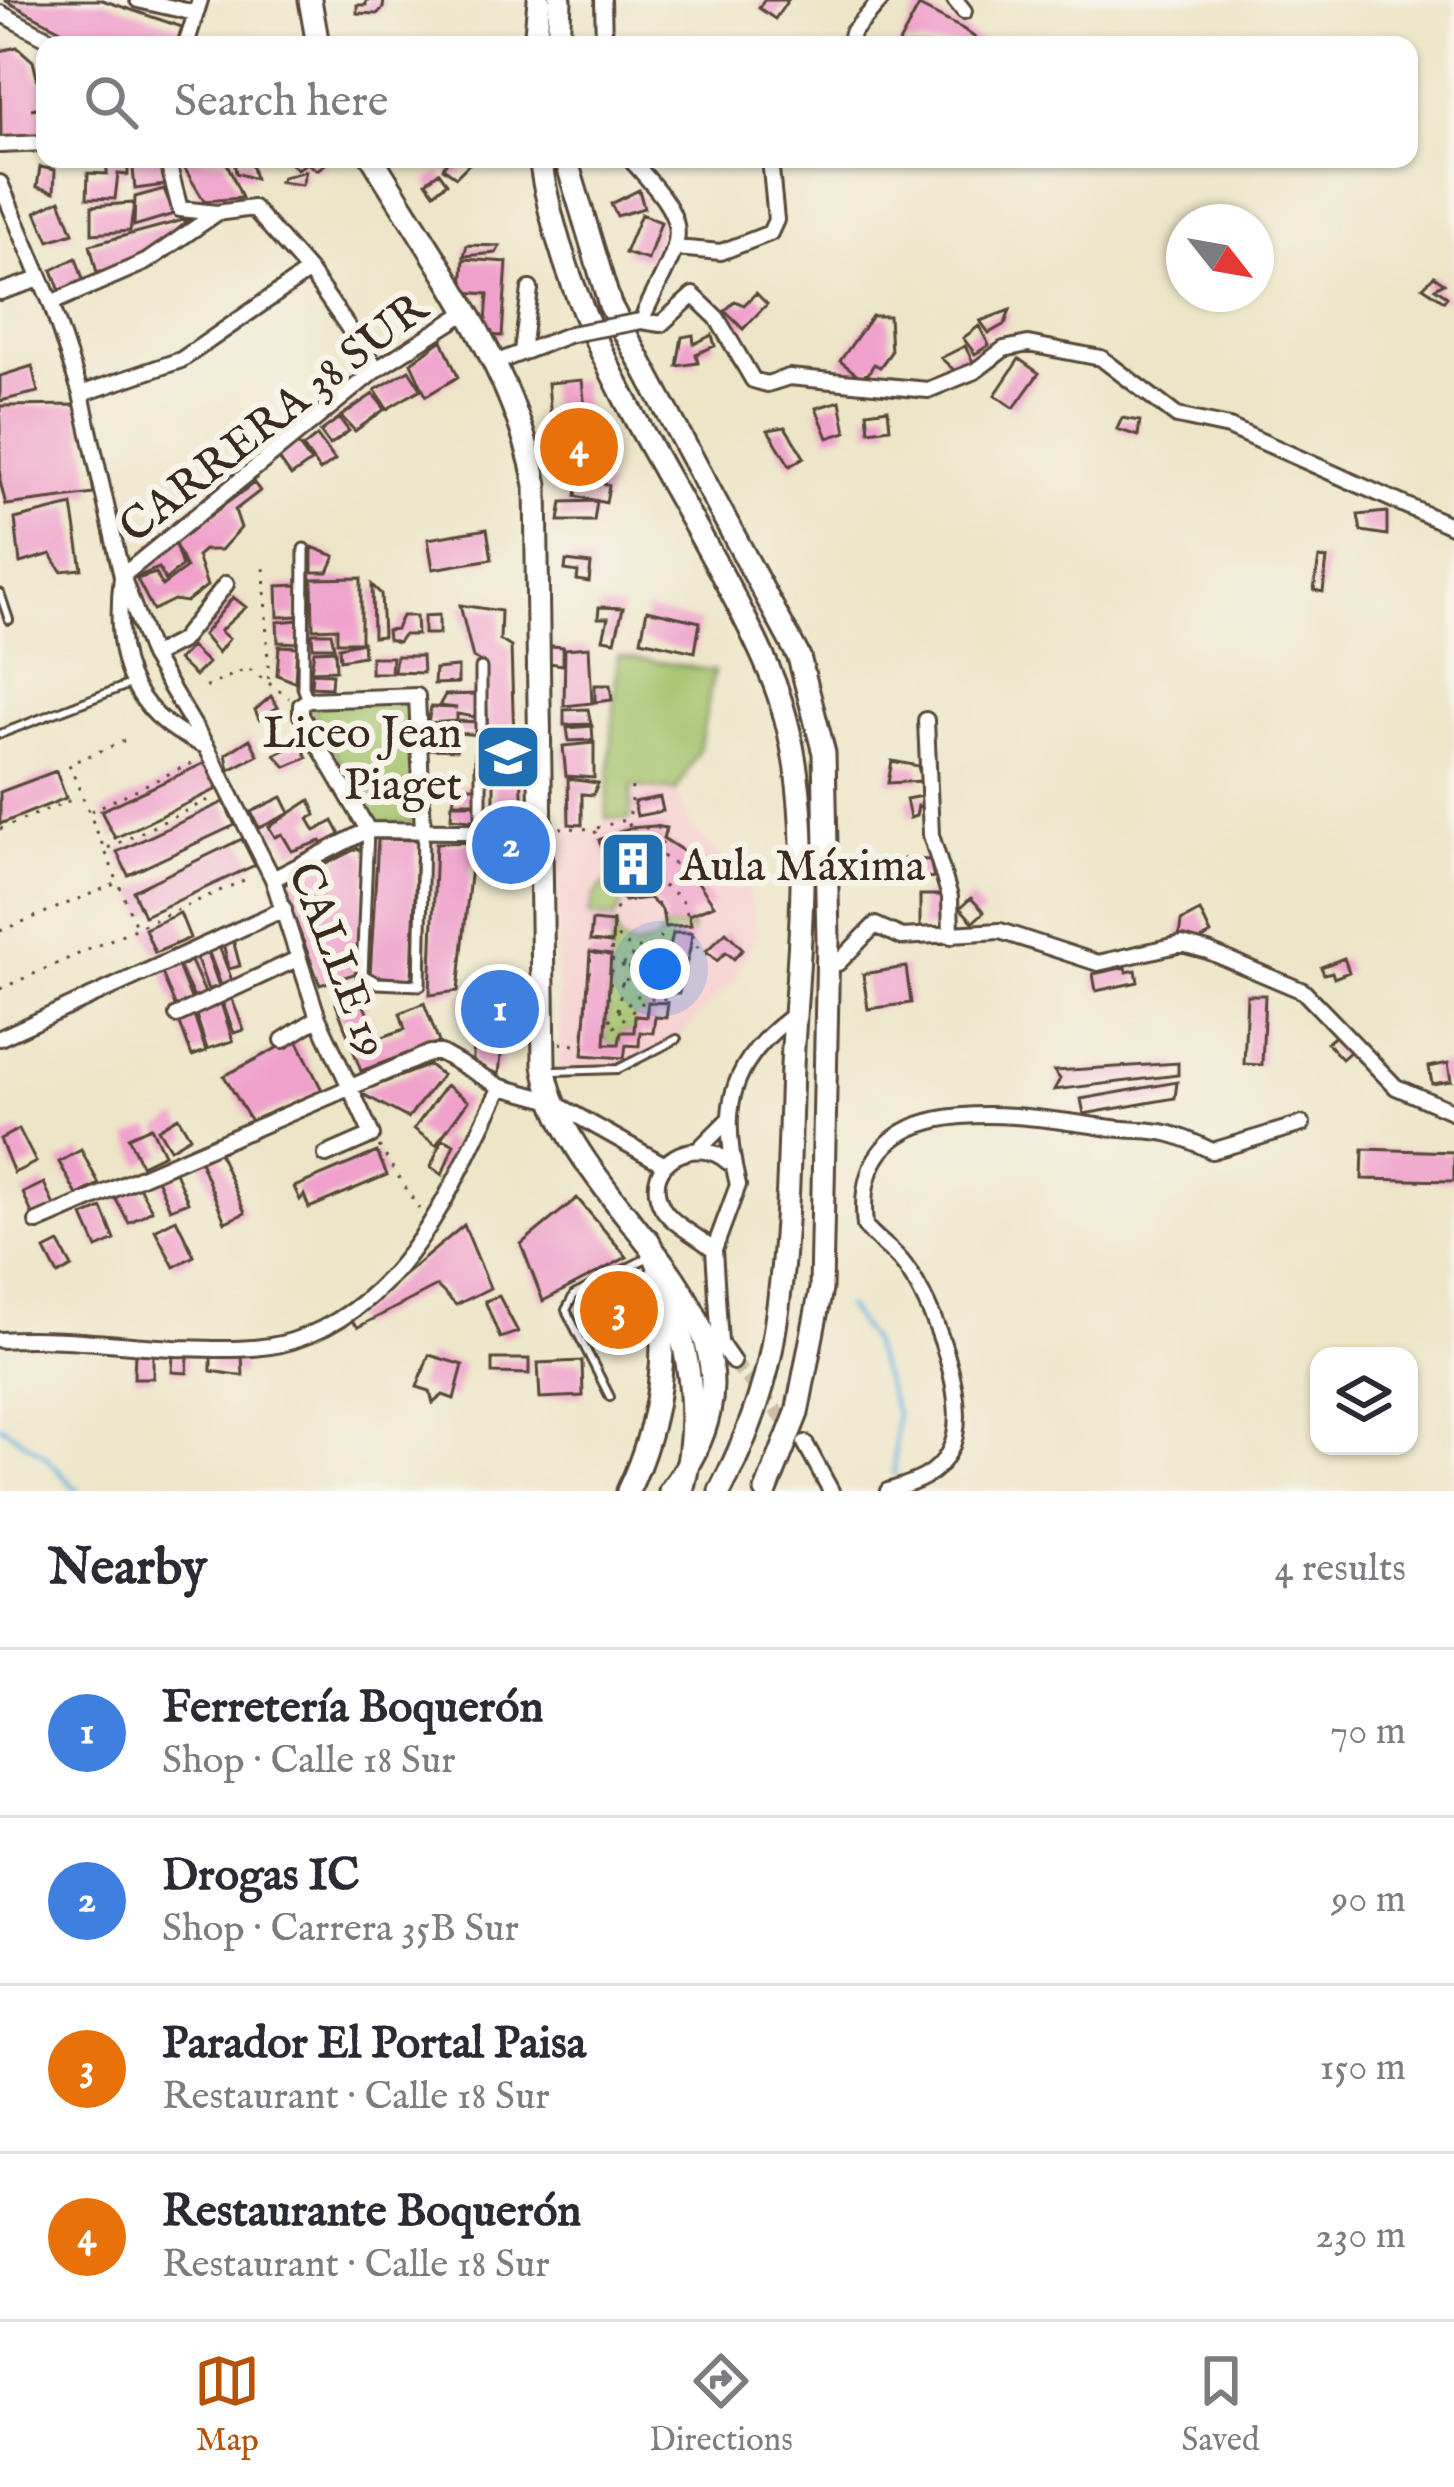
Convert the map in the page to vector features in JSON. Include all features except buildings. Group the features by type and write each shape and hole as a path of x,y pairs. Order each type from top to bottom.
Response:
{"main road":[{"path":"310,0 316,36"},
{"path":"536,36 539,0"},
{"path":"558,36 560,0"},
{"path":"378,168 493,364 530,450 536,485 548,830 545,1072 549,1100 573,1146 692,1302 703,1332 708,1379 702,1427 682,1491"},
{"path":"542,168 568,274 612,380 769,670 791,737 799,802 798,928 781,1276 772,1349 755,1411 720,1491"},
{"path":"569,168 610,305 799,657 824,753 828,940 821,1289 797,1413 766,1491"},
{"path":"650,1248 680,1323 689,1367 691,1457 670,1491"},
{"path":"628,1491 651,1430 660,1387 663,1343 650,1248"}],"street":[{"path":"138,0 197,6 189,36"},
{"path":"603,0 604,36"},
{"path":"851,36 881,0"},
{"path":"0,13 43,36"},
{"path":"0,145 36,143"},
{"path":"169,168 180,209 217,213 247,207 260,212 309,271 377,370"},
{"path":"638,168 674,206 680,226 676,248 641,322"},
{"path":"676,248 721,252 770,233 776,220 771,168"},
{"name":"CALLE 19","path":"0,183 51,302 81,394 122,576 152,656 273,880 318,1018 372,1135"},
{"path":"51,302 146,262 217,213"},
{"path":"81,394 181,360 309,271"},
{"path":"0,292 40,278"},
{"path":"522,351 530,289"},
{"path":"493,364 572,334 641,322 661,324 693,296 717,318 744,370 767,384 789,377 928,390 975,371 1004,349 1028,344 1101,358 1177,416 1229,427 1387,502 1454,527"},
{"name":"CARRERA 38 SUR","path":"122,576 377,370 465,313"},
{"path":"304,549 305,702 301,715 368,830 362,975 368,981 420,985 423,831 417,696 305,702"},
{"name":"CALLE 19","path":"122,576 116,625 133,683 172,728 202,753"},
{"path":"152,656 181,641 226,584"},
{"path":"481,668 481,832"},
{"path":"926,720 932,835 951,908 951,936"},
{"path":"273,880 368,830 548,830"},
{"path":"951,908 973,933"},
{"path":"0,1038 284,909"},
{"path":"838,963 874,925 902,938 1000,931 1098,963 1182,944 1303,991 1396,1087 1454,1112"},
{"path":"177,1016 297,958"},
{"path":"284,1040 318,1018"},
{"path":"720,1342 714,1250 738,1185 728,1162 728,1120 746,1063 787,1020"},
{"path":"37,1222 430,1053 441,1053 502,1087 549,1100 665,1165"},
{"path":"0,1340 180,1348 292,1341 370,1298 430,1227 502,1087"},
{"path":"888,1491 926,1479 951,1450 957,1416 935,1312 904,1263 866,1226 865,1186 886,1145 913,1127 949,1115 1040,1115 1102,1127 1160,1127 1212,1150 1302,1124"},
{"path":"700,1148 728,1120"},
{"path":"326,1155 372,1135"},
{"path":"714,1250 691,1228 673,1220 661,1204 658,1184 665,1165 686,1150 700,1148 728,1162"},
{"path":"691,1228 723,1219"},
{"path":"692,1302 733,1362"},
{"path":"806,1443 832,1491"}],"lane":[{"path":"0,593 9,620"},
{"path":"0,734 133,683"},
{"path":"545,1072 618,1069 676,1039"},
{"path":"610,1397 566,1310 574,1295 650,1248"}],"path":[{"path":"264,568 269,688"},
{"path":"206,687 248,668 269,688 305,702"},
{"path":"124,741 70,764 137,928"},
{"path":"89,811 202,753"},
{"path":"629,828 632,786"},
{"path":"105,850 220,795"},
{"path":"0,829 71,800"},
{"path":"548,830 594,829 630,819"},
{"path":"599,840 629,828 666,828 649,898"},
{"path":"594,829 624,901 614,924 606,1034 648,998 668,999"},
{"path":"659,854 695,878"},
{"path":"0,989 251,877"},
{"path":"653,879 681,898 695,945 717,962"},
{"path":"0,932 118,882"},
{"path":"624,901 649,898 662,910 664,927 637,983"},
{"path":"614,924 620,940 634,948 657,941"},
{"path":"664,927 691,925"},
{"path":"618,1012 634,948"},
{"path":"558,1043 583,1046 591,953 646,968"},
{"path":"610,971 630,963"},
{"path":"606,1022 646,989 637,983 609,984"},
{"path":"608,992 628,1004"},
{"path":"608,1002 618,1012"},
{"path":"640,1005 648,1004"},
{"path":"615,1026 620,1032"},
{"path":"372,1135 430,1227"}],"shaded area":[{"path":"618,655 714,671 699,750 676,791 689,822 748,887 758,935 733,981 677,1039 618,1069 559,1071 557,828 594,829 606,818"}],"green space":[{"path":"618,655 714,671 699,750 676,791 632,786 630,819 606,818"},
{"path":"308,701 413,703 416,823 371,822"},
{"path":"613,875 624,901 614,919 589,916 594,895"},
{"path":"613,924 620,940 634,948 657,941 665,927 691,925 692,933 666,964 660,993 669,993 668,1003 648,1002 646,1017 634,1032 621,1032 619,1045 605,1044"}],"waterway":[{"path":"846,1306 870,1340 896,1412 894,1475"},
{"path":"0,1425 44,1455 78,1491"}],"tunnel":[{"path":"733,1362 793,1430"}],"place":[{"name":"Restaurante Boquerón","path":"579,447"},
{"name":"Liceo Jean Piaget","path":"508,757"},
{"name":"Drogas IC","path":"511,845"},
{"name":"Aula Máxima","path":"633,864"},
{"name":"Ferretería Boquerón","path":"500,1009"},
{"name":"Parador El Portal Paisa","path":"619,1310"}]}
